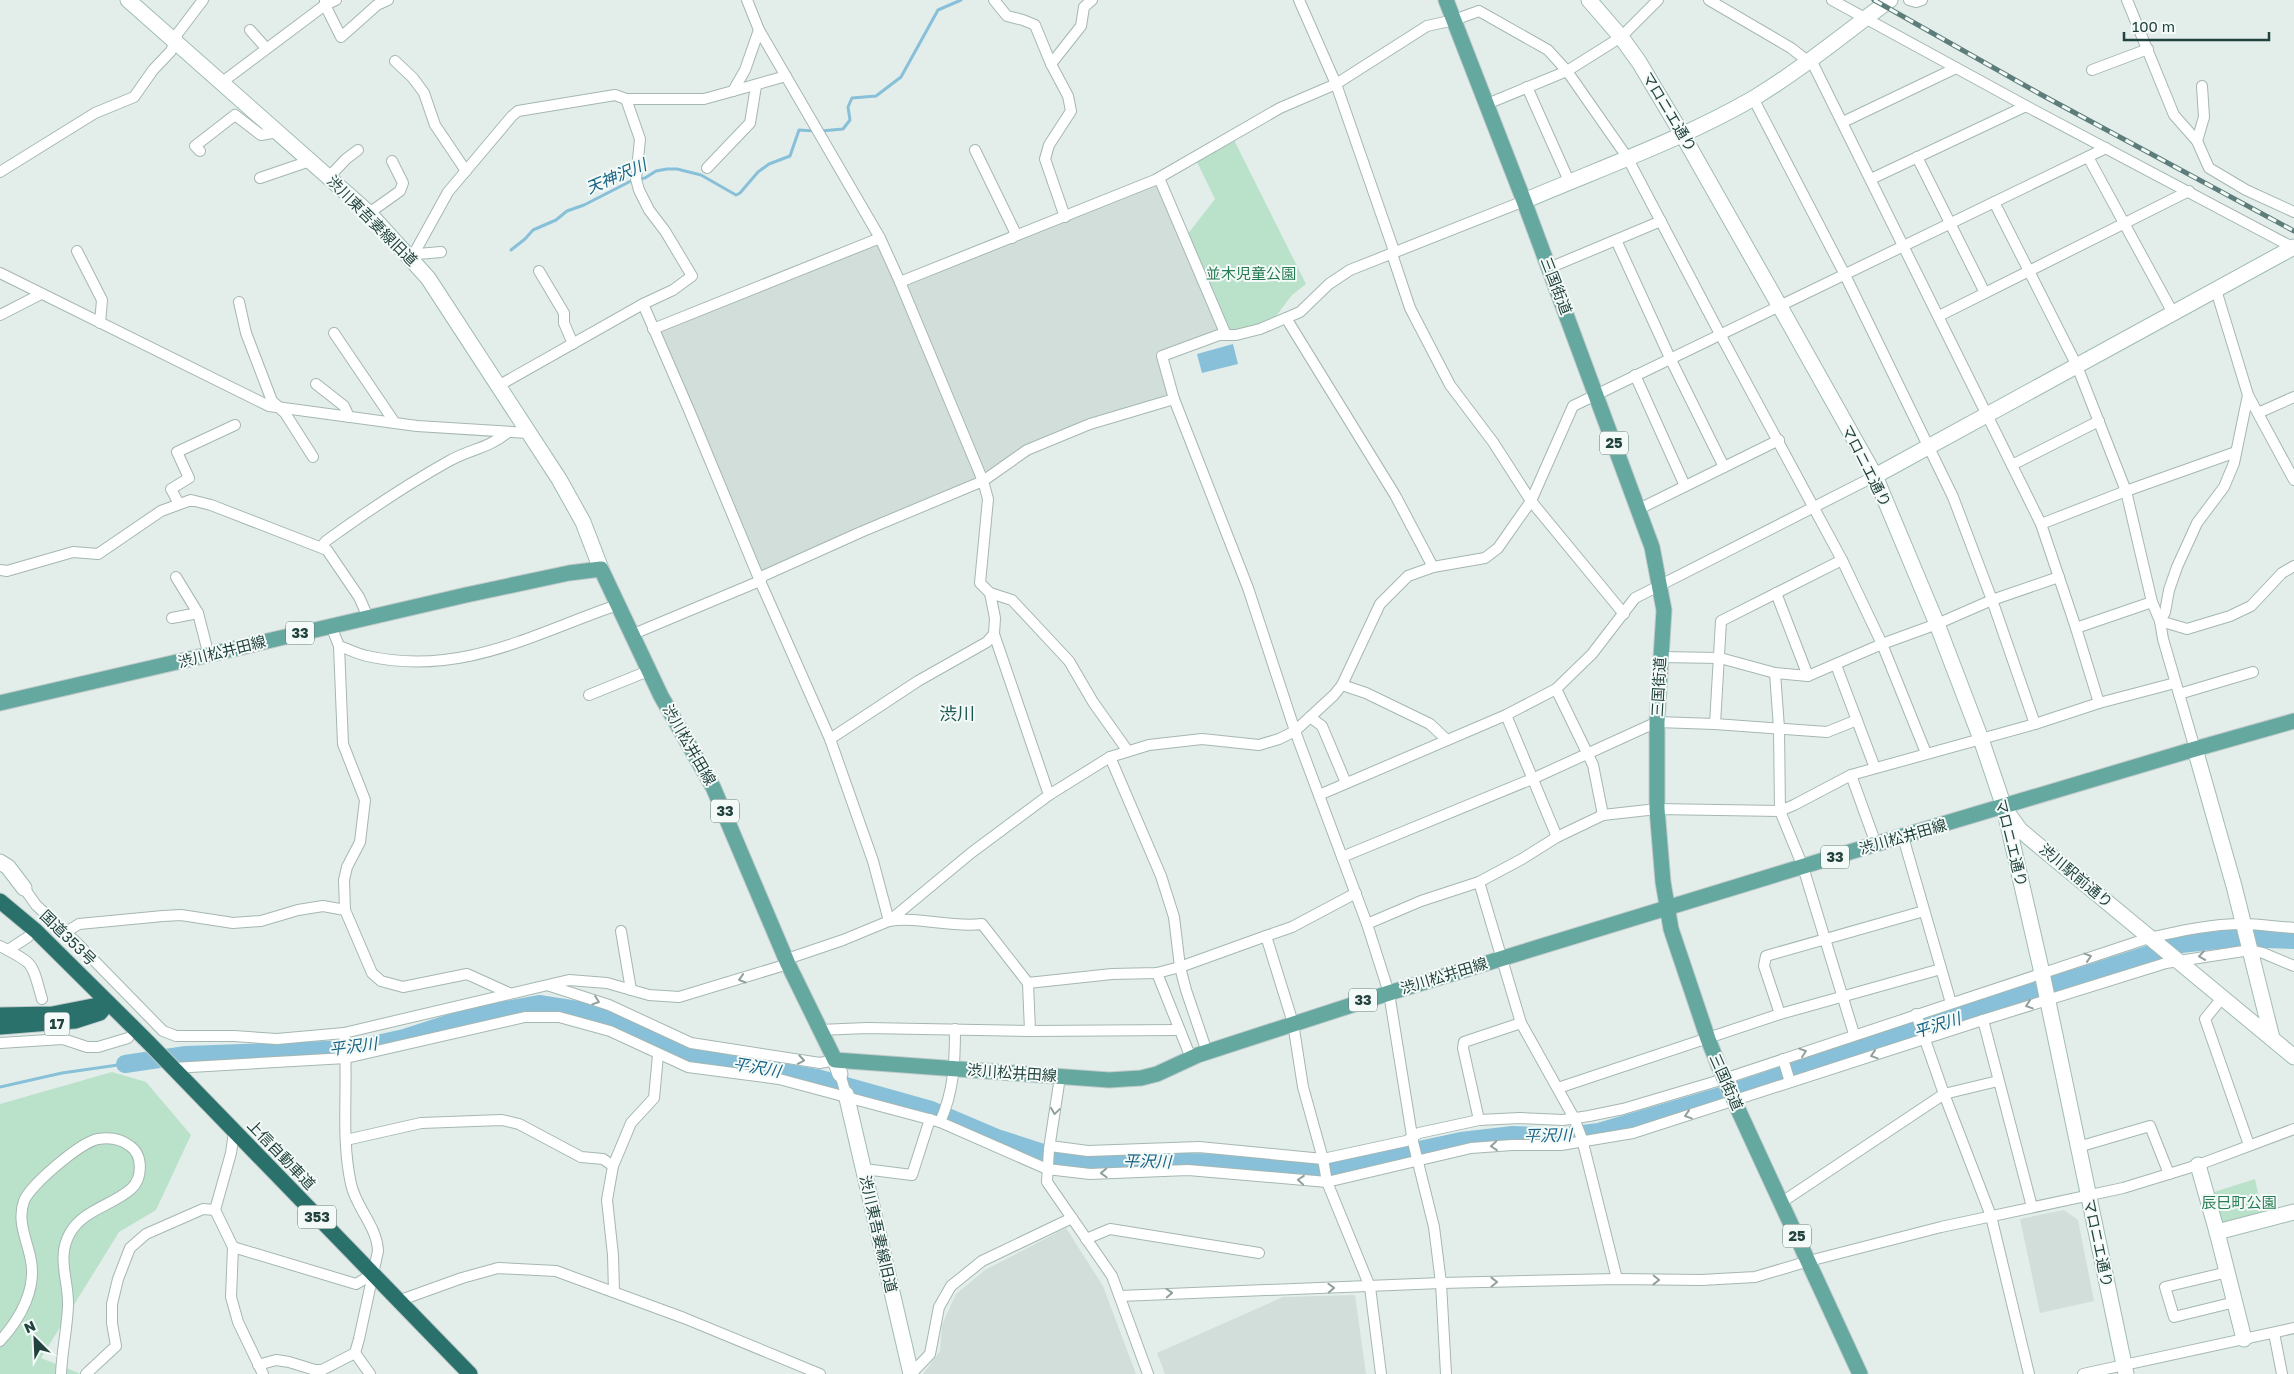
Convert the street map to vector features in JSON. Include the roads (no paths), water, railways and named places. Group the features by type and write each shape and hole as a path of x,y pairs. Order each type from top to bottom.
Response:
{"highway":[{"name":"国道353号","path":"0,901 36,931 108,1003"},
{"name":"17","path":"0,1015 52,1014 108,1003"},
{"name":"17","path":"0,1027 75,1021 100,1013 108,1003"},
{"name":"上信自動車道","path":"108,1003 169,1063 470,1374"}],"main road":[{"name":"三国街道","path":"1446,0 1550,268 1640,509 1652,547 1664,610 1657,722 1657,809 1667,909 1671,929 1708,1039 1730,1091 1860,1374"},
{"name":"渋川松井田線","path":"0,703 209,656 368,617 569,573 601,569 648,671 713,787 788,962 838,1067 955,1069 1109,1080 1141,1078 1158,1074 1207,1052 1389,992 1876,844 2294,721"}],"street":[{"name":"渋川東吾妻線旧道","path":"128,0 369,213 428,278 559,479 583,522 601,569"},
{"path":"0,172 95,113 134,97 171,51 174,40 203,0"},
{"path":"221,83 325,3 336,0"},
{"path":"325,3 340,37 378,5 388,0"},
{"path":"747,0 759,30 880,238 983,481 988,499 980,583 990,593 1012,600 1069,661 1093,702 1127,750"},
{"path":"994,0 1007,16 1035,25 1051,64 1068,96 1071,111 1049,145 1045,159 1065,217"},
{"path":"1051,64 1081,26 1084,7 1092,0"},
{"path":"1299,0 1336,84 1393,248 1392,254 1410,308 1450,385 1493,442 1531,501 1624,614"},
{"name":"マロニエ通り","path":"1589,0 1621,38 1638,62 1682,134 1875,476 1937,624 1981,739 2004,807 2047,996 2125,1370"},
{"path":"1487,104 1567,71 1621,38 1658,0"},
{"path":"1709,0 1792,48 1814,66 2041,524 2099,703"},
{"path":"1832,0 2026,106 2294,247"},
{"path":"1446,1374 1441,1283 1434,1227 1417,1160 1389,992 1356,893 1295,731 1248,588 1174,399 1162,356 1219,335 1236,335 1260,329 1286,318 1300,312 1328,284 1350,270 1524,201 1682,134 1753,98 1808,62 1890,0"},
{"path":"1909,0 1916,2 1922,0"},
{"path":"2127,0 2174,115 2197,141 2209,168 2246,190 2294,212"},
{"path":"900,282 1158,178 1280,108 1336,84 1427,26 1454,20 1479,11 1548,50 1567,71 1627,157 1842,560 1882,644 1926,754"},
{"path":"250,30 266,48"},
{"path":"733,91 745,70 759,30"},
{"path":"2092,70 2148,48"},
{"path":"395,61 413,78 424,93 434,124 466,171"},
{"path":"1842,122 1956,68"},
{"path":"411,259 448,192 518,111 615,95 626,99 704,99 756,86 786,76"},
{"path":"707,168 750,123 756,86"},
{"path":"2197,141 2204,117 2202,86"},
{"path":"1528,87 1570,181"},
{"path":"1753,98 1844,273 1953,497 1992,600 2035,724"},
{"path":"498,386 643,304 673,290 692,276 665,231 649,210 637,182 640,139 626,99"},
{"path":"1871,179 2026,106"},
{"path":"200,151 195,146 235,115 262,134 277,132"},
{"path":"889,921 971,854 1049,795 1110,757 1127,750 1149,745 1202,739 1259,745 1279,739 1295,731 1334,695 1342,684 1380,604 1408,576 1433,568 1484,558 1498,548 1531,501 1573,406 1844,273 2106,148"},
{"path":"328,178 346,159 358,150"},
{"path":"975,150 1015,232 1012,238"},
{"path":"1917,157 1985,293"},
{"path":"2088,157 2173,313"},
{"path":"260,178 310,161"},
{"path":"369,213 400,191 403,183 392,161"},
{"path":"1158,178 1226,335"},
{"path":"1939,316 2189,191"},
{"path":"1994,202 2077,366 2126,491 2152,602 2160,621 2175,683 2214,810 2272,1038"},
{"path":"1550,268 1661,221"},
{"path":"653,329 880,238"},
{"path":"1616,240 1670,358 1724,467"},
{"path":"1319,795 1506,715 1556,689 1592,654 1635,598 1875,476 2294,247"},
{"path":"77,251 102,300 100,323"},
{"path":"411,259 418,254 441,252"},
{"path":"540,271 564,313 564,323 573,344"},
{"path":"0,273 269,406 394,423 507,433 528,433"},
{"path":"2216,290 2248,395 2294,480"},
{"path":"0,315 41,294"},
{"path":"239,302 246,333 272,401 281,409 313,457"},
{"path":"643,304 760,581 830,738 873,861 889,921"},
{"path":"1286,318 1395,496 1433,568"},
{"path":"334,333 394,423"},
{"path":"1635,375 1685,486"},
{"path":"316,384 344,406 349,417"},
{"path":"2160,621 2165,612 2169,590 2177,567 2197,523 2224,487 2234,463 2248,395"},
{"path":"2258,414 2294,396"},
{"path":"631,635 760,581 763,576 861,532 983,481 1027,450 1090,424 1174,399"},
{"path":"2012,465 2099,421"},
{"path":"179,504 171,489 189,478 176,452 235,425"},
{"path":"321,546 326,540 382,502 451,459 494,444 507,433"},
{"path":"1640,509 1779,440"},
{"path":"2041,524 2126,491 2236,452"},
{"path":"0,570 7,571 72,552 98,554 161,511 191,500 211,505 321,546 327,550 353,589 368,617"},
{"path":"1715,724 1721,621 1842,560"},
{"path":"2160,621 2187,628 2230,616 2251,606 2282,573 2294,566"},
{"path":"176,577 198,613 209,656"},
{"path":"1660,657 1720,658 1775,672 1808,676 1992,600 2059,577"},
{"path":"990,593 995,618 994,634 1049,795"},
{"path":"1776,594 1808,676"},
{"path":"2076,628 2152,602"},
{"path":"339,646 367,656 414,662 459,660 523,641 617,605"},
{"path":"172,618 198,613"},
{"path":"331,626 339,646 343,744 365,800 360,842 347,867 344,880 346,910 372,973 381,981 403,987 467,974 509,994"},
{"path":"830,738 918,681 986,642 994,634"},
{"path":"1836,666 1875,768"},
{"path":"589,695 648,671"},
{"path":"1775,672 1779,728 1780,811 1803,867 1854,1034"},
{"path":"2179,694 2253,672"},
{"path":"1367,924 1421,901 1479,882 1522,859 1557,837 1603,815 1657,809 1780,811 1851,775 2035,724 2099,703 2175,683"},
{"path":"1342,684 1366,693 1430,724 1447,740"},
{"path":"1556,689 1593,765 1603,815"},
{"path":"1506,715 1557,837"},
{"path":"1310,717 1322,726 1346,783"},
{"path":"1342,857 1532,779 1657,722 1827,732 1857,720"},
{"path":"1110,757 1162,880 1174,917 1180,968 1207,1052"},
{"path":"1851,775 1876,844"},
{"name":"渋川駅前通り","path":"2004,807 2020,830 2175,958"},
{"path":"1902,837 1951,1003"},
{"path":"0,862 8,867 48,916 163,1031 176,1036 234,1036 277,1039 344,1034 509,994 550,986 568,980 607,983 649,995 679,997 788,962 889,921 905,918 929,923 982,924 1028,983 1030,1031"},
{"path":"1479,882 1521,1024 1558,1088 1575,1121 1582,1140 1617,1279"},
{"path":"1028,983 1112,974 1157,973 1180,968 1292,927 1356,893"},
{"path":"66,932 79,924 162,916 181,915 233,923 261,921 298,910 323,906 346,910"},
{"path":"1780,1014 1764,966 1766,956 1924,911"},
{"path":"169,1063 346,1058 525,1017 559,1017 610,1031 658,1055 688,1067 779,1080 941,1120 1048,1167 1090,1174 1188,1170 1327,1180 1471,1148 1582,1140 1633,1133 1730,1091 1783,1059 1854,1034 1917,1018 1951,1003 2151,939 2196,928 2244,926 2294,928"},
{"path":"621,931 631,990"},
{"path":"1266,936 1293,1023 1303,1087 1327,1180 1370,1287 1381,1374"},
{"path":"4,948 28,937"},
{"path":"4,948 30,962 35,970 42,1000"},
{"path":"1049,1147 1088,1151 1199,1147 1323,1161 1406,1141 1413,1139 1418,1134 1478,1120 1520,1118 1544,1121 1575,1121 1623,1109 1790,1082 1924,1037 1984,1020 2047,996 2175,958 2250,948 2294,966"},
{"path":"2175,958 2294,1058"},
{"path":"1558,1088 1780,1014 1941,970"},
{"path":"1157,973 1191,1058"},
{"path":"550,986 609,1006 690,1043 838,1067 846,1096"},
{"path":"2222,998 2205,1019 2248,1145"},
{"path":"1917,1018 1991,1216 2029,1374"},
{"path":"1984,1020 1998,1081 2032,1207"},
{"path":"1478,1120 1463,1048 1464,1042 1521,1024"},
{"path":"819,1030 867,1028 1030,1031 1179,1030"},
{"path":"941,1120 948,1104 955,1069 955,1029"},
{"path":"344,1034 346,1058 344,1123 351,1184 360,1210 377,1237 378,1251 355,1353 370,1374"},
{"path":"0,1043 63,1039 98,1047 128,1038"},
{"path":"614,1292 613,1254 607,1200 613,1166 631,1123 654,1098 658,1055"},
{"path":"1783,1059 1790,1082"},
{"path":"1060,1077 1049,1147 1047,1182 1112,1276 1148,1374"},
{"path":"1782,1202 1944,1094 1998,1081"},
{"name":"渋川東吾妻線旧道","path":"846,1096 911,1374"},
{"path":"864,1168 912,1175 930,1118"},
{"path":"346,1140 421,1123 502,1120 519,1124 581,1157 603,1159 613,1166"},
{"path":"2078,1147 2150,1126 2168,1174"},
{"path":"1120,1296 1441,1283 1755,1278 1809,1261 1991,1216 2088,1195 2168,1174 2198,1165 2294,1129"},
{"path":"234,1132 231,1153 215,1210 233,1247 231,1298 238,1322 260,1370 276,1360 322,1370 355,1353"},
{"path":"0,1341 12,1328 33,1285 31,1258 22,1228 24,1200 44,1175 90,1142 96,1139 110,1138 124,1141 135,1150 140,1164 139,1176 132,1188 81,1220 70,1232 63,1250 62,1264 68,1306 60,1374"},
{"path":"2198,1165 2218,1232 2244,1339"},
{"path":"86,1374 116,1346 112,1323 112,1304 118,1279 130,1248 146,1234 203,1209 215,1210"},
{"path":"2218,1232 2294,1212"},
{"path":"911,1374 930,1354 939,1307 951,1286 982,1261 1072,1218"},
{"path":"1086,1239 1110,1229 1258,1253"},
{"path":"233,1247 356,1284 373,1274"},
{"path":"398,1301 462,1278 498,1268 556,1271 614,1292 820,1374"},
{"path":"2228,1272 2165,1287 2174,1317 2235,1302"},
{"path":"2083,1374 2125,1370 2294,1328"},
{"path":"2274,1333 2282,1374"}],"water":[{"path":"1233,344 1238,364 1202,373 1197,354"}],"waterway":[{"name":"天神沢川","path":"821,131 843,129 850,120 848,107 852,98 876,96 901,77 938,10 961,0"},
{"name":"天神沢川","path":"511,250 533,230 556,220 567,211 584,205 633,180 645,178 656,171 677,169 701,175 736,195 740,193 758,172 769,164 790,156 799,130 815,131"},
{"name":"平沢川","path":"125,1064 186,1055 355,1049 404,1038 472,1016 539,1004 590,1012 635,1028 688,1055 817,1078 931,1110 997,1138 1065,1160 1242,1163 1308,1171 1335,1168 1461,1141 1513,1135 1558,1137 1599,1132 1721,1096 1936,1023 2181,944 2236,938 2294,940"},
{"name":"平沢川","path":"0,1087 62,1073 125,1064"}],"railway":[{"path":"1874,0 2040,94 2294,231"}],"district":[{"name":"渋川","path":"957,714"}],"park label":[{"name":"並木児童公園","path":"1251,274"},
{"name":"辰巳町公園","path":"2239,1203"}]}
